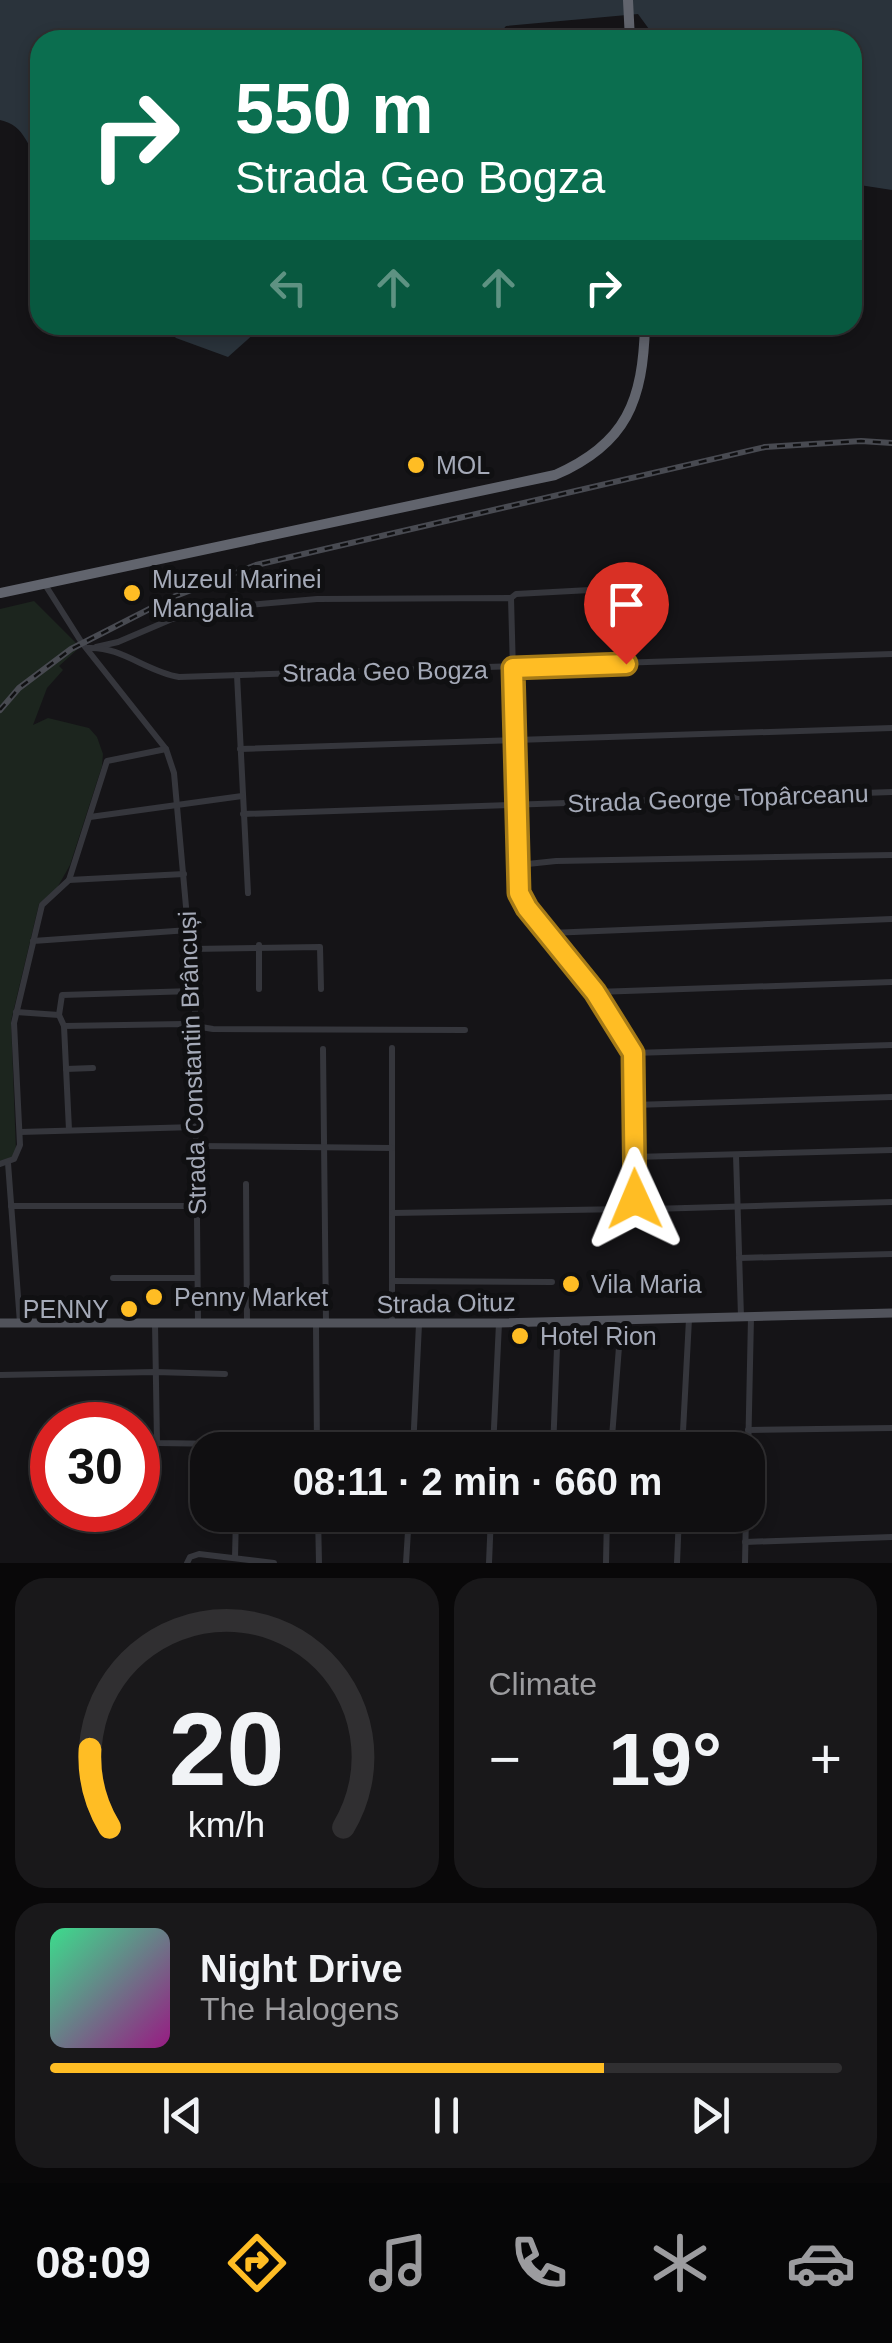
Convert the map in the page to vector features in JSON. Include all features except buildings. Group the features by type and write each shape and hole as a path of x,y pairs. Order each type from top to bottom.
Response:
{"highway":[{"path":"628,0 630,30"},
{"path":"0,593 503,488 575,466 611,440 627,418 640,386 644,335"}],"main road":[{"name":"Strada Oituz","path":"0,1323 419,1324 892,1313"}],"street":[{"path":"20,1323 4,1164 17,1155 20,1132 15,1012 33,940 42,905 69,880 107,760 166,749 44,584"},
{"path":"92,648 215,608 317,599 511,598 516,594 590,590"},
{"path":"511,598 520,899 595,992 633,1053 638,1205"},
{"name":"Strada Geo Bogza","path":"92,648 112,650 179,677 892,654"},
{"path":"237,675 248,894"},
{"path":"240,749 892,728"},
{"name":"Strada Constantin Brâncuși","path":"166,749 174,773 194,990 198,1323"},
{"name":"Strada George Topârceanu","path":"243,814 892,792"},
{"path":"90,816 242,796"},
{"path":"518,865 892,855"},
{"path":"69,880 184,874"},
{"path":"548,934 892,919"},
{"path":"33,940 189,930"},
{"path":"259,945 259,989"},
{"path":"190,948 320,947 321,990"},
{"path":"595,992 892,982"},
{"path":"69,1130 64,1026 59,1015 64,994 194,990"},
{"path":"15,1012 59,1015"},
{"path":"64,1026 195,1024 213,1028 465,1030"},
{"path":"633,1053 892,1045"},
{"path":"392,1048 392,1324"},
{"path":"318,1432 325,1147 323,1049"},
{"path":"66,1069 93,1068"},
{"path":"633,1105 892,1097"},
{"path":"20,1132 195,1127"},
{"path":"196,1146 392,1148"},
{"path":"634,1157 892,1150"},
{"path":"736,1155 748,1430 892,1428"},
{"path":"246,1184 247,1324"},
{"path":"392,1213 892,1202"},
{"path":"10,1206 196,1206"},
{"path":"739,1258 892,1254"},
{"path":"113,1278 197,1278"},
{"path":"392,1280 552,1282"},
{"path":"683,1432 688,1319"},
{"path":"612,1432 621,1321"},
{"path":"554,1432 558,1322"},
{"path":"155,1323 157,1443 190,1445"},
{"path":"494,1432 499,1323"},
{"path":"414,1432 419,1324"},
{"path":"0,1375 225,1374"},
{"path":"235,1558 236,1532"},
{"path":"318,1532 318,1563"},
{"path":"406,1563 408,1532"},
{"path":"490,1563 491,1532"},
{"path":"606,1563 607,1532"},
{"path":"677,1563 679,1532"},
{"path":"745,1532 745,1563"},
{"path":"745,1542 892,1536"},
{"path":"187,1563 199,1554 274,1563"}],"shaded area":[{"path":"0,0 892,0 892,190 862,185 862,30 650,30 638,14 506,26 503,30 30,30 30,147 21,132 0,120"},
{"path":"173,335 253,335 228,357"},
{"path":"34,601 80,647 59,666 63,670 47,688 33,725 48,718 89,728 103,754 70,865 57,888 39,904 11,1021 16,1151 11,1159 0,1161 0,609"}],"railway":[{"path":"0,710 19,688 71,649 173,597 256,565 765,447 892,443"}],"place":[{"name":"MOL","path":"416,465"},
{"name":"Muzeul Marinei Mangalia","path":"132,593"},
{"name":"Vila Maria","path":"571,1284"},
{"name":"Penny Market","path":"154,1297"},
{"name":"PENNY","path":"129,1309"},
{"name":"Hotel Rion","path":"520,1336"}],"route":[{"path":"626,664 513,668 520,899 595,992 633,1053 635,1199"}]}
